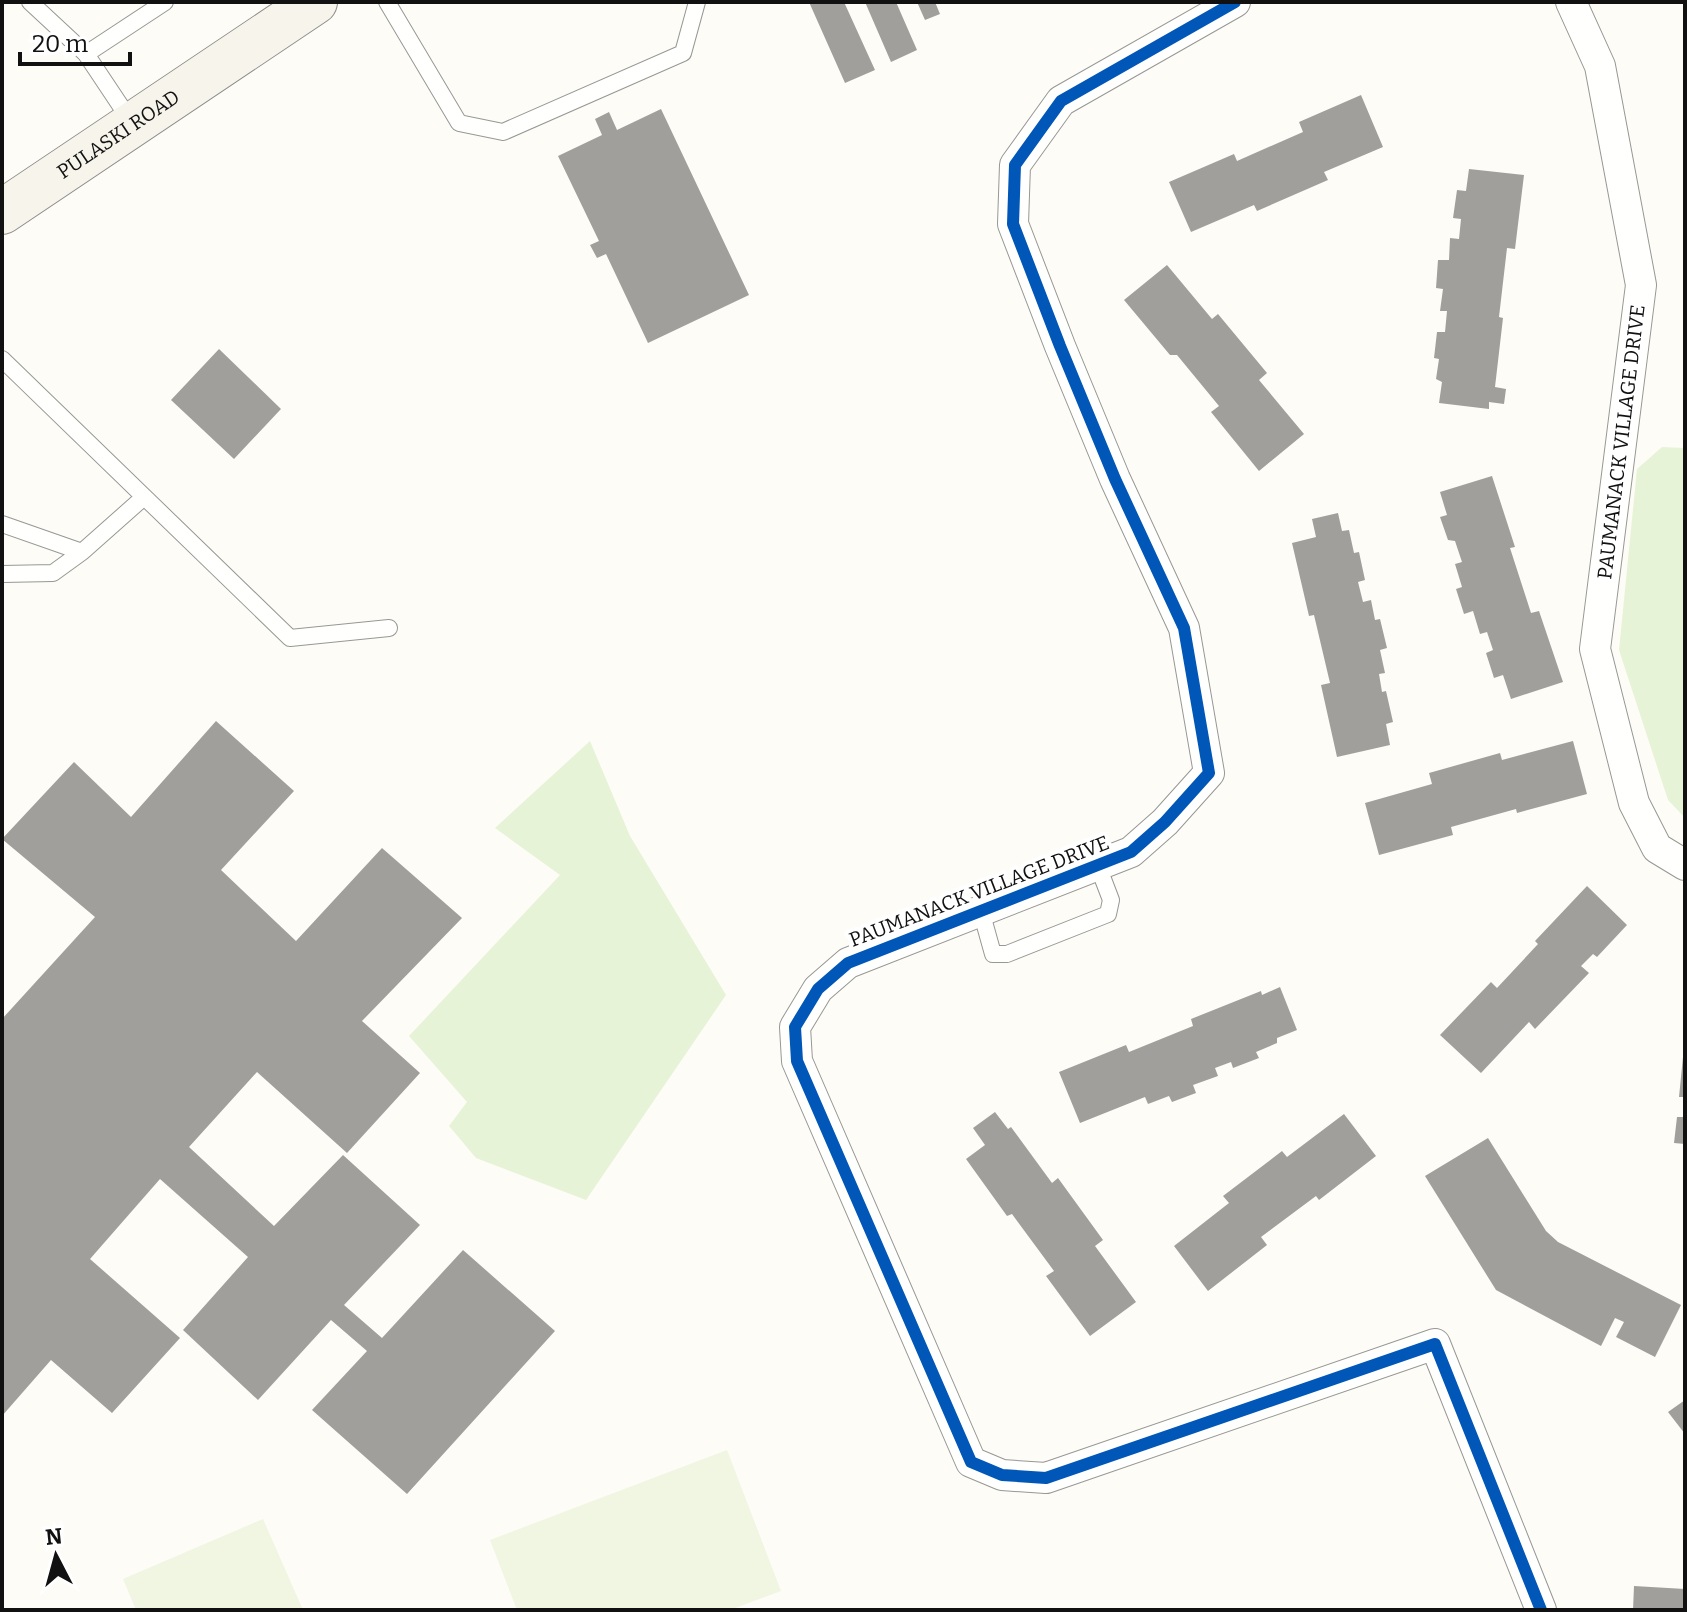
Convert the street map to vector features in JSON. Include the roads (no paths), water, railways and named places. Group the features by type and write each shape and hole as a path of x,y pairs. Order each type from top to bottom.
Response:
{"main road":[{"name":"PULASKI ROAD","path":"2,212 315,2"}],"street":[{"name":"PAUMANACK VILLAGE DRIVE","path":"1235,2 1061,101 1015,165 1013,224 1115,479 1184,628 1209,773 1165,822 1131,852 848,963 818,989 795,1027 797,1061 971,1462 1002,1475 1046,1478 1435,1344 1541,1610"},
{"name":"PAUMANACK VILLAGE DRIVE","path":"1571,2 1600,66 1641,285 1595,649 1634,803 1657,848 1685,865"}],"lane":[{"path":"30,2 86,54 132,124"},
{"path":"86,54 165,2"},
{"path":"387,2 459,123 503,132 683,53 697,2"},
{"path":"2,359 290,638 389,628"},
{"path":"2,574 53,573 82,552 144,497"},
{"path":"2,524 82,552"},
{"path":"981,911 993,954 1007,954 1108,914 1111,900 1098,866"}]}
